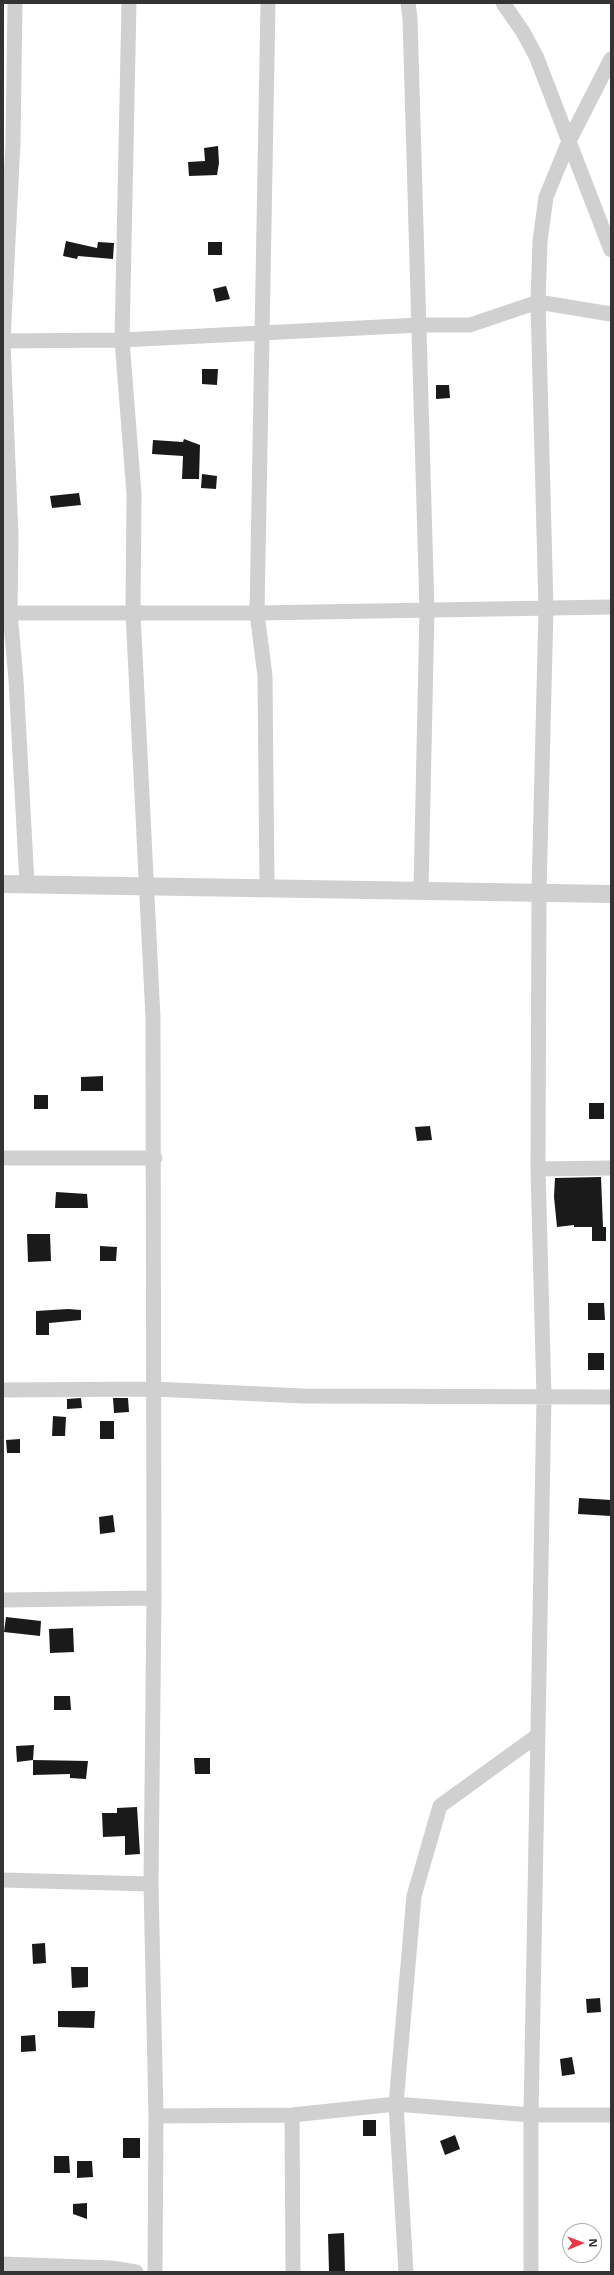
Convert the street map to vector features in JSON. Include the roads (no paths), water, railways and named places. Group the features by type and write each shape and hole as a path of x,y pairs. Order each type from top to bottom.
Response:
{"street":[{"path":"15,3 13,142 3,322 11,536 6,612 16,680 27,884"},
{"path":"129,3 122,340 134,494 133,613 154,1018 154,1598 151,1884 156,2116 155,2272"},
{"path":"267,887 265,676 256,613 268,3"},
{"path":"408,3 410,18 420,325 427,610 421,890"},
{"path":"503,3 523,32 536,56 611,250"},
{"path":"531,2272 531,2115 544,1397 538,1169 539,892 546,608 538,302 540,241 546,197 568,141 611,59"},
{"path":"3,341 122,340 420,325 470,325 538,302 611,314"},
{"path":"6,612 256,613 611,607"},
{"path":"3,884 267,887 611,894"},
{"path":"3,1158 155,1158"},
{"path":"538,1169 611,1168"},
{"path":"3,1390 154,1388 303,1396 611,1397"},
{"path":"3,1600 154,1598"},
{"path":"406,2272 396,2104 414,1896 440,1806 538,1735"},
{"path":"3,1880 151,1884"},
{"path":"156,2116 292,2116 396,2104 531,2115 611,2115"},
{"path":"292,2116 293,2272"},
{"path":"3,2264 111,2268 136,2272"}]}
